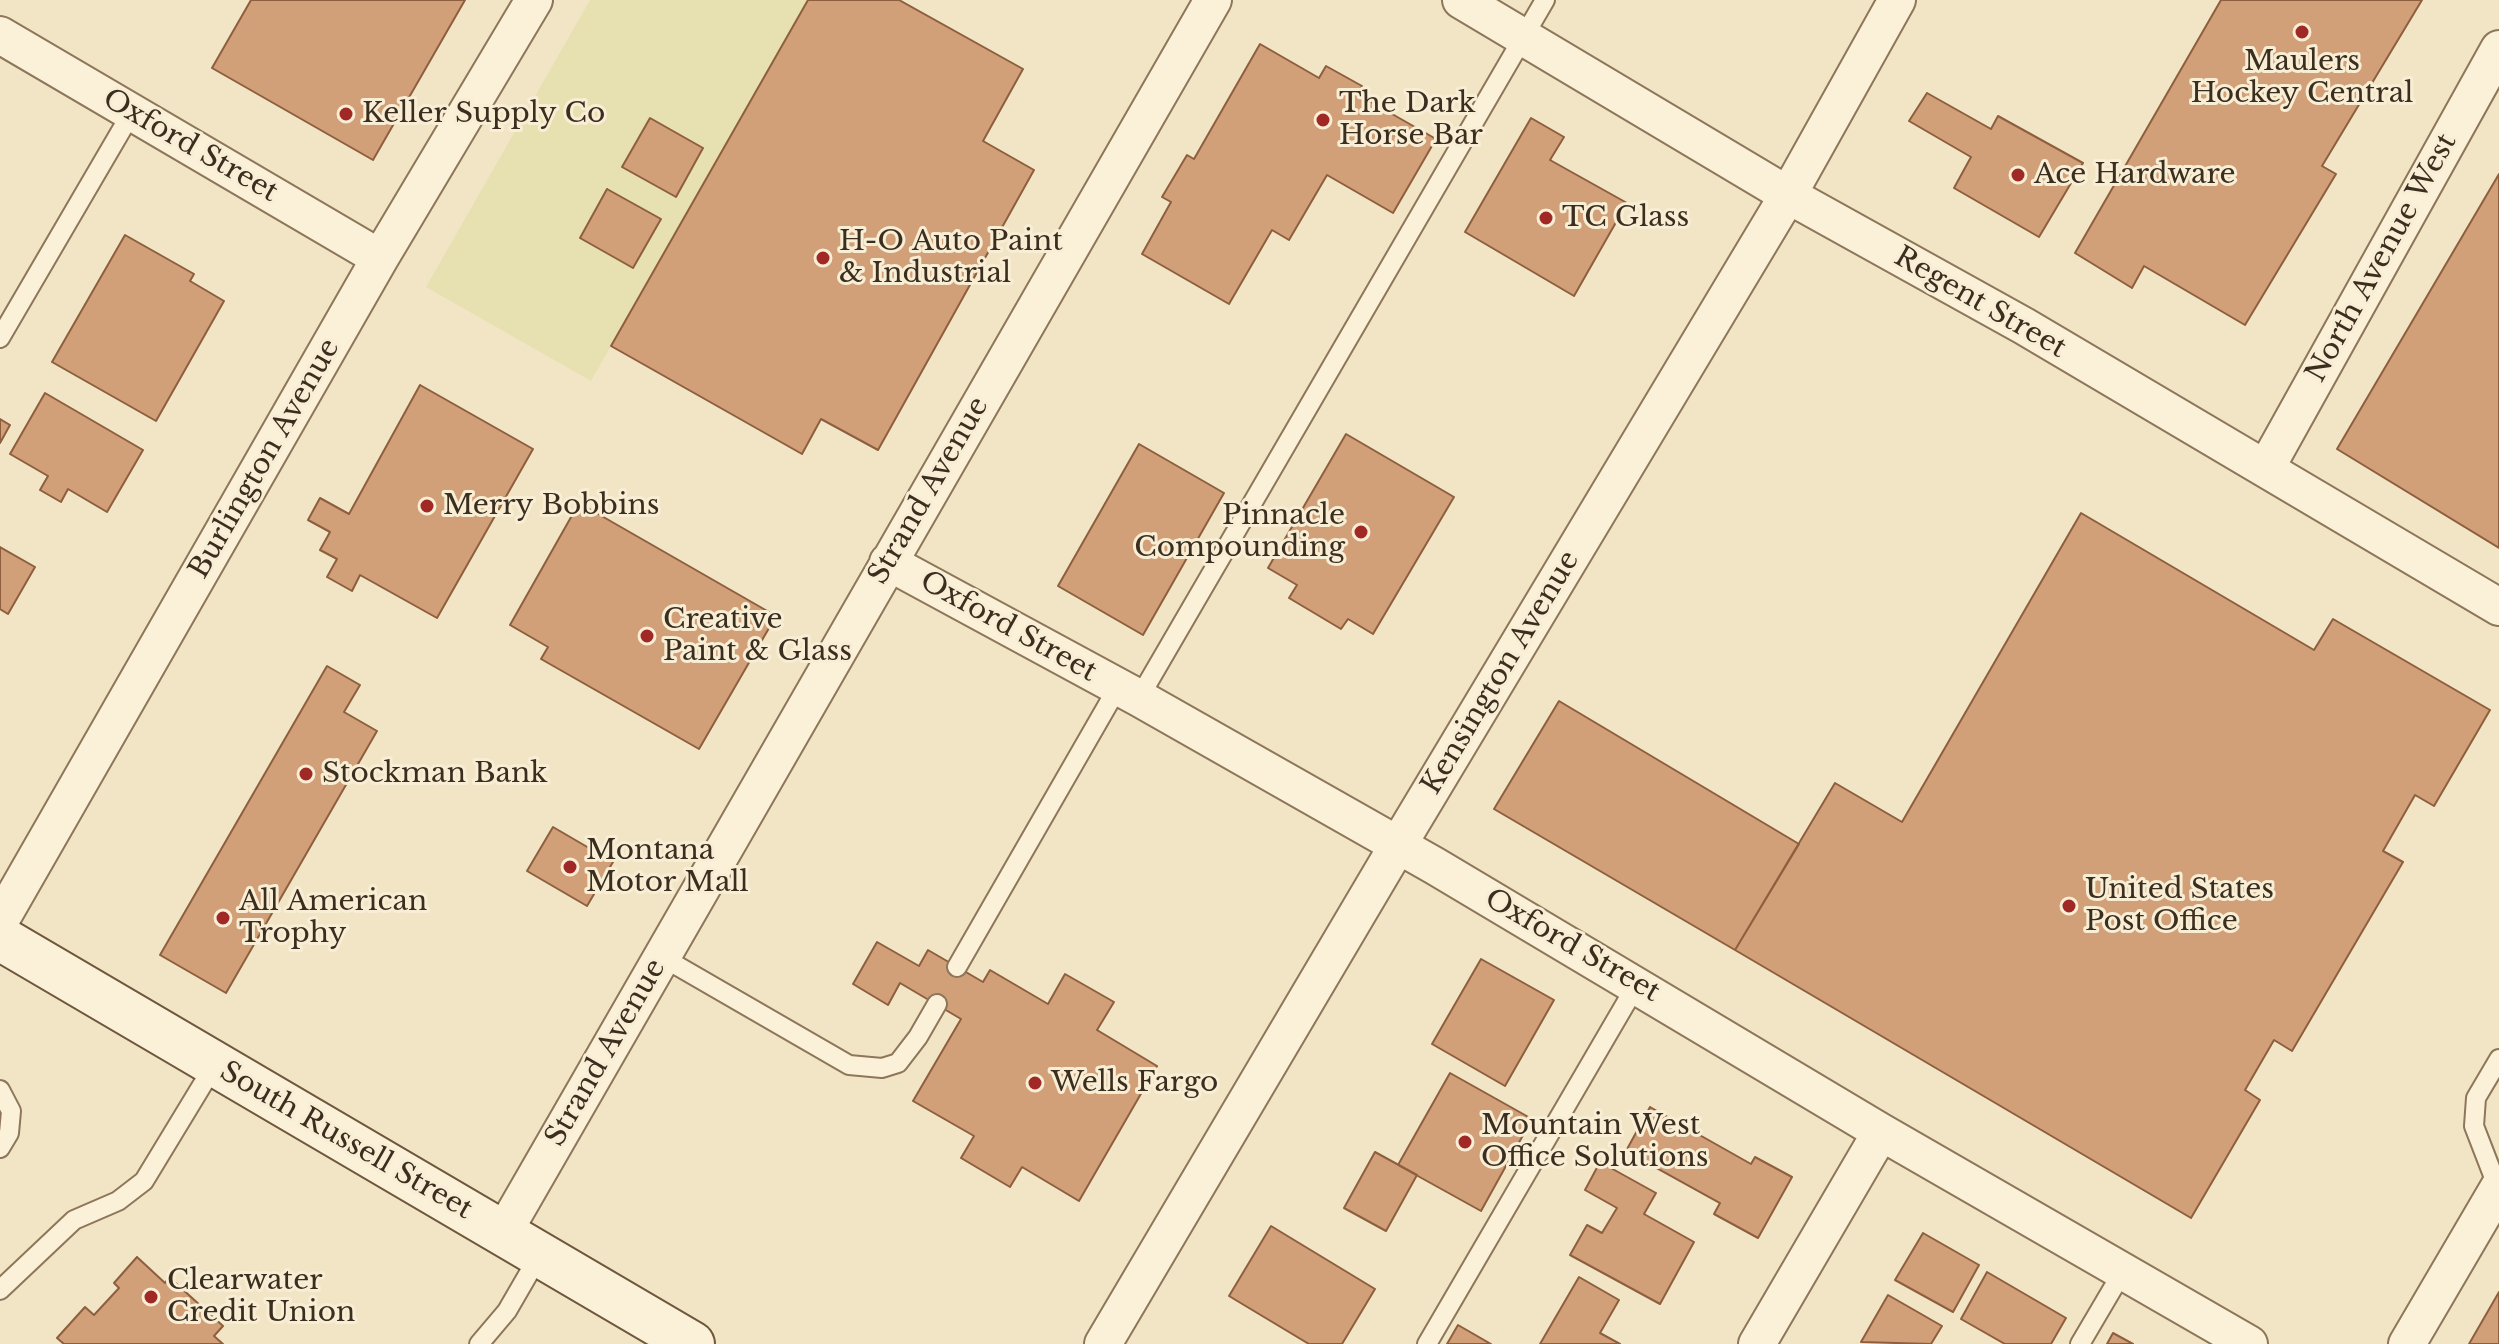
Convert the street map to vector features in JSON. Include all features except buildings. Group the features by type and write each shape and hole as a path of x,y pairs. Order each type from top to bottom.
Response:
{"main road":[{"name":"South Russell Street","path":"0,938 692,1344"}],"street":[{"name":"Burlington Avenue","path":"0,921 380,258 534,0"},
{"name":"Strand Avenue","path":"521,1243 662,957 1213,0"},
{"name":"Regent Street","path":"1461,0 1788,195 2024,326 2499,607"},
{"name":"Kensington Avenue","path":"1103,1344 1788,195 1897,0"},
{"name":"Oxford Street","path":"0,35 380,258"},
{"name":"North Avenue West","path":"2266,468 2499,49"},
{"name":"Oxford Street","path":"888,562 1398,845 1637,984 1881,1132 2249,1344"},
{"path":"1757,1344 1881,1132"},
{"path":"2407,1344 2499,1188"}],"lane":[{"path":"957,967 1129,693 1545,0"},
{"path":"0,338 132,112"},
{"path":"662,957 849,1065 882,1068 898,1063 937,1004"},
{"path":"1427,1344 1637,984"},
{"path":"2499,1059 2476,1098 2474,1126 2499,1188"},
{"path":"0,1290 74,1220 118,1201 144,1181 215,1064"},
{"path":"0,1090 11,1111 9,1133 0,1148"},
{"path":"479,1344 507,1311 521,1243"},
{"path":"2080,1344 2123,1271"}],"shaded area":[{"path":"590,0 808,0 591,381 426,287"}],"place":[{"name":"Maulers Hockey Central","path":"2302,32"},
{"name":"Keller Supply Co","path":"346,114"},
{"name":"The Dark Horse Bar","path":"1323,120"},
{"name":"Ace Hardware","path":"2018,175"},
{"name":"TC Glass","path":"1546,218"},
{"name":"H-O Auto Paint & Industrial","path":"823,258"},
{"name":"Merry Bobbins","path":"427,506"},
{"name":"Pinnacle Compounding","path":"1361,532"},
{"name":"Creative Paint & Glass","path":"647,636"},
{"name":"Stockman Bank","path":"306,774"},
{"name":"Montana Motor Mall","path":"570,867"},
{"name":"United States Post Office","path":"2069,906"},
{"name":"All American Trophy","path":"223,918"},
{"name":"Wells Fargo","path":"1035,1083"},
{"name":"Mountain West Office Solutions","path":"1465,1142"},
{"name":"Clearwater Credit Union","path":"151,1297"}]}
